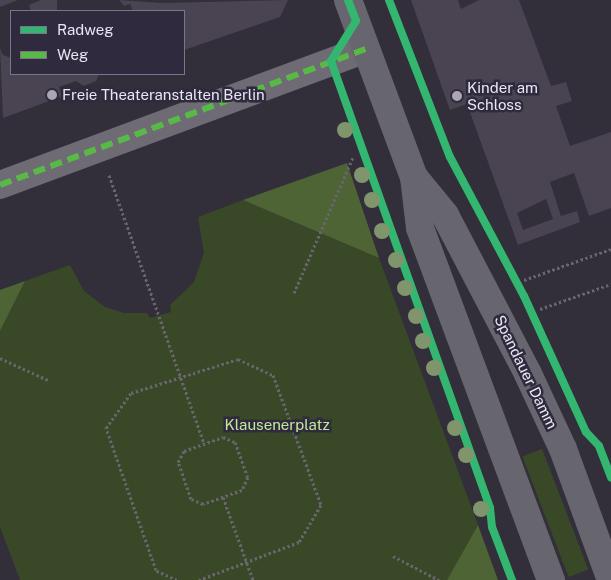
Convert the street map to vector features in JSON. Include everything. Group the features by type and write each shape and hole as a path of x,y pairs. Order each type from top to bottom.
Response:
{"main road":[{"name":"Spandauer Damm","path":"348,0 414,177 420,228 551,580"},
{"name":"Spandauer Damm","path":"414,177 445,215 528,374 565,456 610,580"}],"street":[{"path":"0,184 366,49"}],"path":[{"path":"294,293 353,157"},
{"path":"109,175 204,443"},
{"path":"524,280 611,250"},
{"path":"515,280 519,288"},
{"path":"540,309 611,284"},
{"path":"528,305 532,314"},
{"path":"0,358 48,380"},
{"path":"178,580 156,570 106,428 131,393 238,359 273,375 321,505 299,542 200,580"},
{"path":"223,436 236,442 248,477 242,490 223,496 203,504 191,499 178,462 184,451 223,436"},
{"path":"223,496 253,580"},
{"path":"393,556 439,580"},
{"path":"508,571 514,580"}],"green space":[{"path":"347,163 379,258 243,200"},
{"name":"Klausenerplatz","path":"243,200 379,258 478,525 447,580 20,580 0,527 0,331 25,281 70,265 84,291 105,307 124,313 147,313 150,318 171,312 170,305 194,282 204,253 198,217"},
{"path":"25,281 0,331 0,290"},
{"path":"542,449 588,569 569,577 522,457"},
{"path":"478,525 498,580 447,580"}],"building":[{"path":"0,0 18,0 0,7"},
{"path":"41,0 57,0 57,10 31,10 29,5"},
{"path":"119,0 162,3 288,0 280,17 185,50 185,10 133,10 130,4 124,6"},
{"path":"411,0 458,0 461,9 479,0 519,0 551,86 566,82 572,101 556,106 570,146 611,132 611,208 589,216 574,173 550,182 561,216 577,211 580,222 518,245 467,104 450,110","holes":["546,199 553,219 523,230 517,213"]},
{"path":"0,48 3,55 10,58 10,75 99,75 96,81 84,86 76,81 59,87 63,96 3,118"}],"marked path":[{"path":"0,185 366,49"}],"cycle path":[{"path":"348,0 356,21 331,61 490,508 492,527 512,580"},
{"path":"389,0 450,157 524,296 586,432 599,446 611,478"}],"place":[{"name":"Freie Theateranstalten Berlin","path":"52,95"},
{"name":"Kinder am Schloss","path":"457,96"}]}
